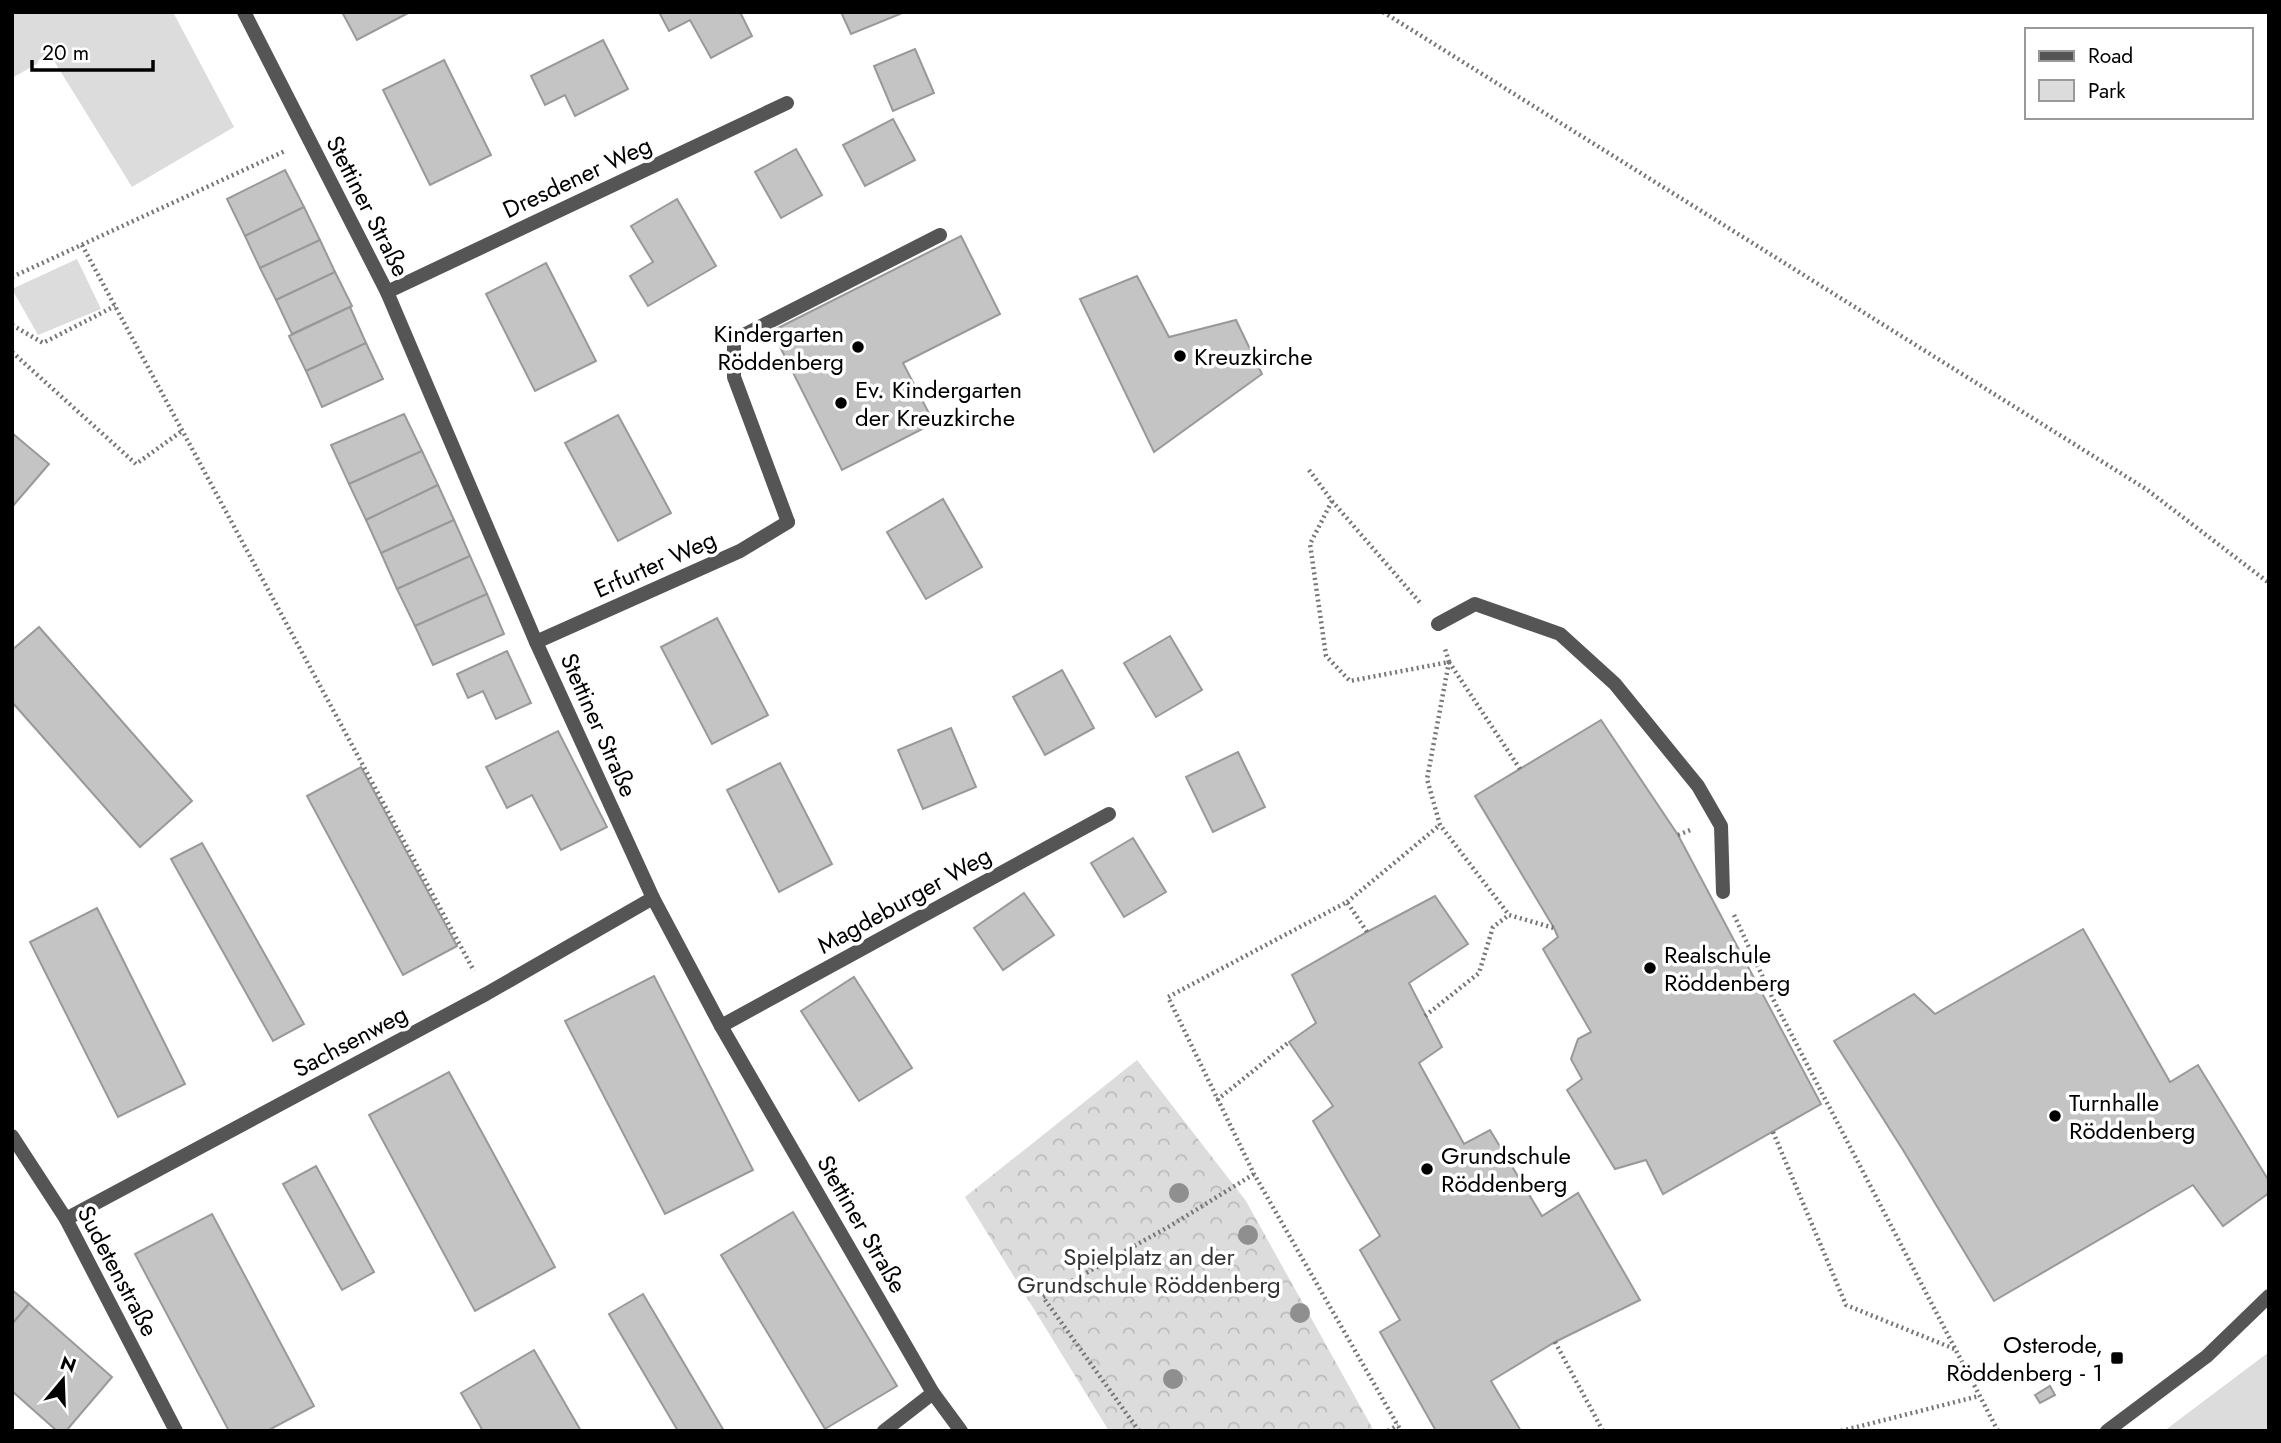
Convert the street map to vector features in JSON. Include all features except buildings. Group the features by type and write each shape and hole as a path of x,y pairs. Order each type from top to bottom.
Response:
{"street":[{"name":"Stettiner Straße","path":"244,12 387,292 537,642 653,898 721,1026 933,1393 961,1431"},
{"name":"Dresdener Weg","path":"387,292 787,103"},
{"name":"Erfurter Weg","path":"537,642 740,551 788,522 734,377 734,340 940,235"},
{"path":"1438,624 1475,604 1560,634 1615,684 1698,786 1721,825 1723,892"},
{"name":"Magdeburger Weg","path":"721,1026 1109,814"},
{"name":"Sachsenweg","path":"66,1219 486,994 653,898"},
{"name":"Sudetenstraße","path":"12,1136 66,1219 176,1431"},
{"path":"2107,1431 2207,1356 2269,1296"},
{"path":"884,1431 933,1393"}],"path":[{"path":"1383,12 2146,489 2269,583"},
{"path":"12,277 308,141"},
{"path":"82,245 486,994"},
{"path":"12,325 43,343 115,306"},
{"path":"12,352 136,464 183,431"},
{"path":"1309,470 1332,501 1438,624 1449,662 1520,769"},
{"path":"1332,501 1310,544 1326,656 1350,681 1449,662"},
{"path":"1449,662 1427,779 1440,825 1508,915 1555,928"},
{"path":"1401,1431 1254,1174 1168,997 1347,902 1440,825"},
{"path":"1678,835 1694,828 1699,839"},
{"path":"1723,892 1764,981 1998,1431"},
{"path":"1347,902 1367,932"},
{"path":"1425,1016 1479,973 1493,927 1508,915"},
{"path":"1757,987 1764,981"},
{"path":"1217,1100 1289,1042"},
{"path":"1773,1132 1846,1305 1958,1351"},
{"path":"1139,1431 1043,1297 1170,1226 1254,1174"},
{"path":"1555,1342 1603,1431"},
{"path":"1841,1431 1979,1396"},
{"path":"1388,1431 1398,1425"}],"green space":[{"path":"12,12 173,12 234,127 132,187 51,56 12,78"},
{"path":"77,259 101,309 38,335 12,289"},
{"name":"Spielplatz an der Grundschule Röddenberg","path":"1137,1060 1246,1201 1374,1431 1109,1431 965,1197"},
{"path":"2269,1352 2269,1431 2164,1431"}],"place":[{"name":"Kindergarten Röddenberg","path":"858,347"},
{"name":"Kreuzkirche","path":"1180,356"},
{"name":"Ev. Kindergarten der Kreuzkirche","path":"841,403"},
{"name":"Realschule Röddenberg","path":"1650,968"},
{"name":"Turnhalle Röddenberg","path":"2055,1116"},
{"name":"Grundschule Röddenberg","path":"1427,1169"},
{"name":"Osterode, Röddenberg - 1","path":"2117,1358"}]}
